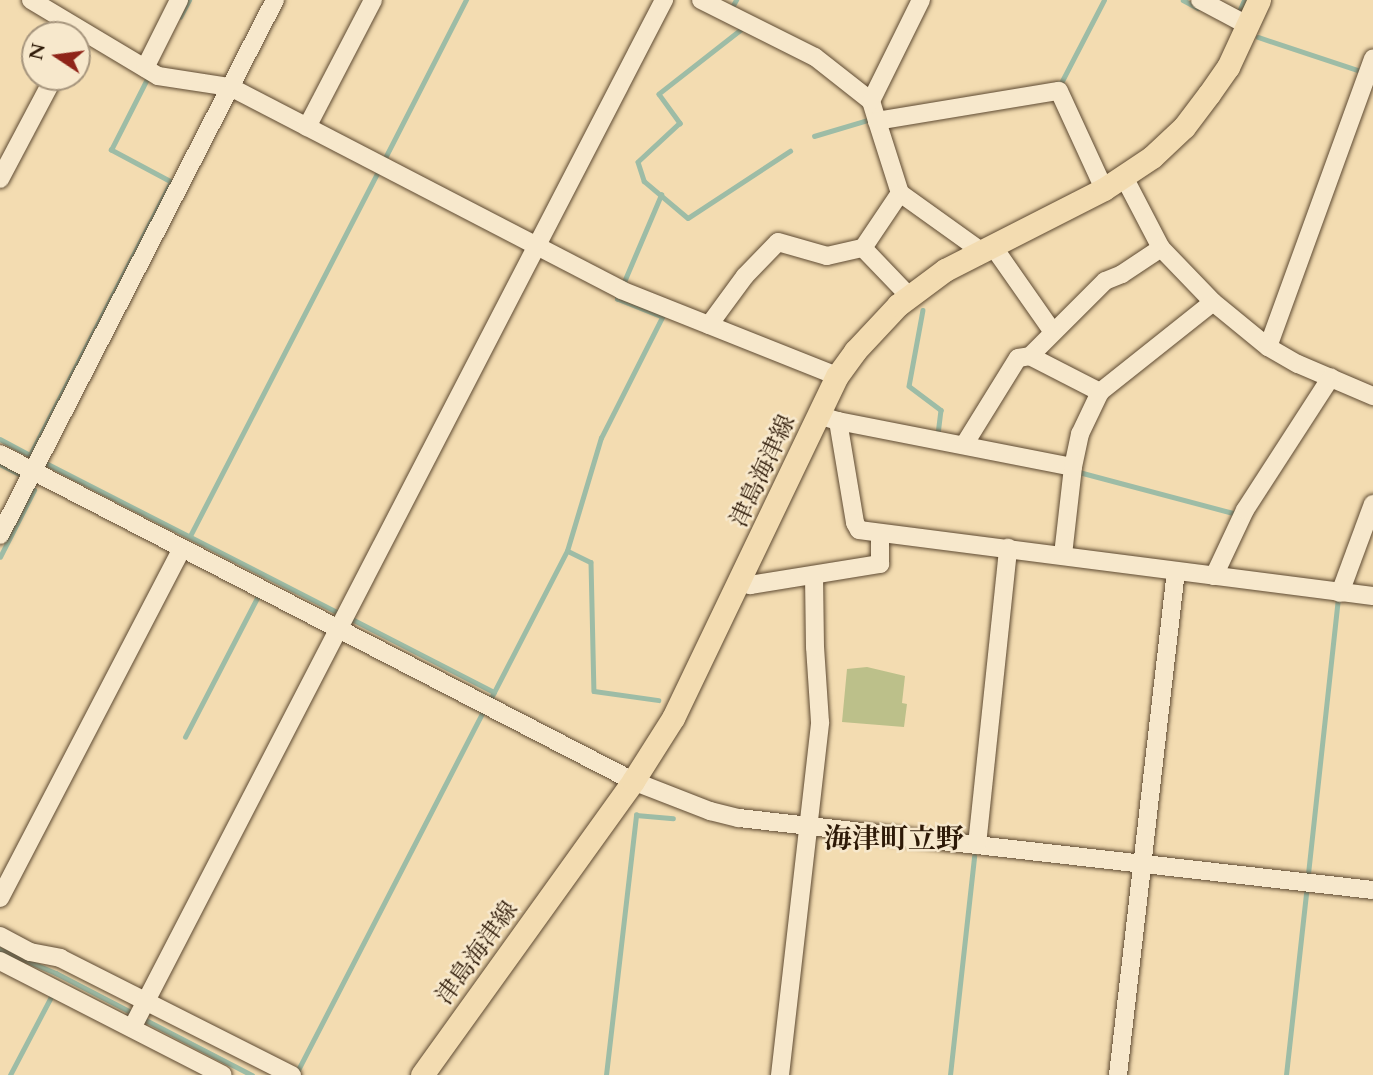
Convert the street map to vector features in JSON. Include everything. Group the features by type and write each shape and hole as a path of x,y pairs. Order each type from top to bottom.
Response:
{"main road":[{"name":"津島海津線","path":"422,1075 633,781 673,718 740,581 828,418 837,376 868,336 909,296 986,248 1124,177 1184,127 1228,67 1259,0"}],"street":[{"path":"31,0 61,21"},
{"path":"145,68 179,0"},
{"path":"0,535 275,0"},
{"path":"307,127 373,0"},
{"path":"133,1026 664,0"},
{"path":"701,0 815,57 870,101 900,193 986,248 1053,332"},
{"path":"870,101 921,0"},
{"path":"1200,0 1249,26"},
{"path":"91,39 158,76 230,87 621,290 837,376"},
{"path":"1268,347 1373,59"},
{"path":"0,179 47,91"},
{"path":"877,121 1059,91 1104,189"},
{"path":"1124,177 1161,248 1213,302 1268,347 1373,396"},
{"path":"709,325 746,276 778,242 817,255 863,248 900,193"},
{"path":"863,248 909,296"},
{"path":"1030,356 1105,281 1122,274 1161,248"},
{"path":"1063,555 1073,467 1080,434 1100,391 1213,302"},
{"path":"964,445 1018,358 1030,356 1100,391"},
{"path":"1214,576 1245,510 1331,377"},
{"path":"1073,467 828,418 859,530 1373,596"},
{"path":"0,453 633,781 710,811 809,826 1373,890"},
{"path":"1340,593 1373,504"},
{"path":"740,581 750,585 880,564 880,533"},
{"path":"0,898 182,548"},
{"path":"976,845 1009,548"},
{"path":"1118,1075 1176,570"},
{"path":"780,1075 820,722 814,575"},
{"path":"0,936 30,952 60,958 144,1004 292,1075"},
{"path":"0,961 133,1026 204,1071 223,1075"}],"green space":[{"path":"867,667 905,676 902,703 907,704 904,727 842,722 847,669"}],"waterway":[{"path":"180,17 189,0"},
{"path":"384,160 466,0"},
{"path":"732,7 736,0"},
{"path":"1055,84 1061,83 1104,0"},
{"path":"1183,0 1198,8"},
{"path":"1239,12 1244,0"},
{"path":"741,30 659,94 680,123 638,162 644,181 688,218 790,151"},
{"path":"1258,37 1364,72"},
{"path":"0,439 30,455 171,182 111,150 147,79"},
{"path":"814,136 868,120"},
{"path":"190,536 378,171"},
{"path":"624,282 661,195"},
{"path":"491,698 567,551 601,438 662,317 617,299 619,295"},
{"path":"923,310 909,386 941,410 938,434"},
{"path":"44,462 341,614"},
{"path":"0,464 24,476"},
{"path":"1079,472 1237,514"},
{"path":"0,557 34,490"},
{"path":"568,551 591,562 594,691 658,700"},
{"path":"185,737 258,596"},
{"path":"1308,874 1338,600"},
{"path":"350,618 494,692"},
{"path":"297,1072 482,713"},
{"path":"606,1075 636,815 673,818"},
{"path":"950,1075 974,856"},
{"path":"1286,1075 1306,893"},
{"path":"0,949 56,973 135,1014"},
{"path":"10,1075 52,995"},
{"path":"142,1018 252,1075"}],"district":[{"name":"海津町立野","path":"894,839"}]}
